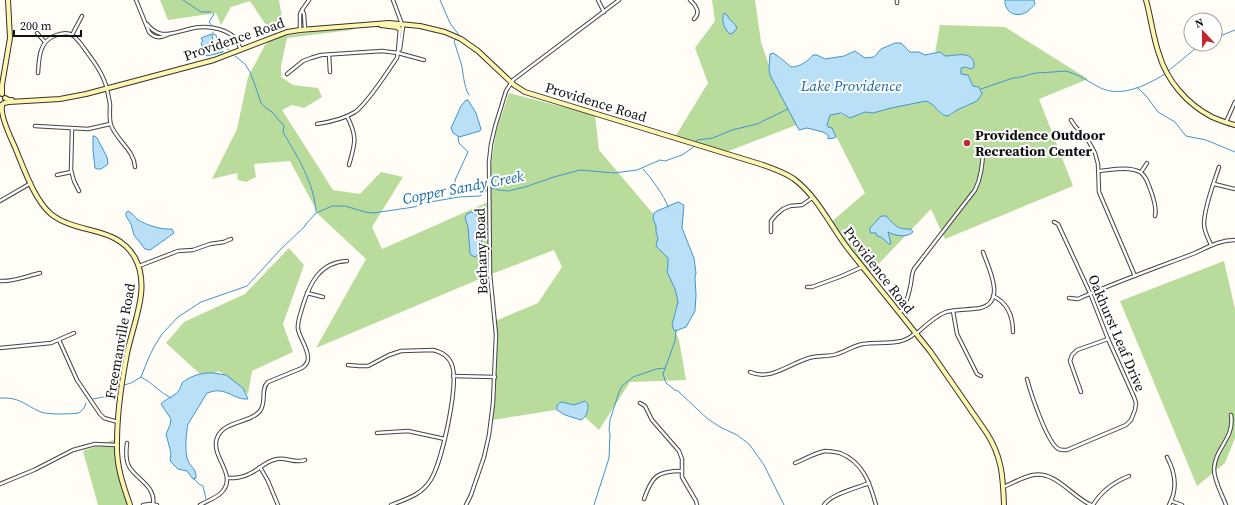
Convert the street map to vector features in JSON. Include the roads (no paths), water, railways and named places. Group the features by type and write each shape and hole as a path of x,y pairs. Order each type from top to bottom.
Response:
{"street":[{"path":"2,105 2,85 10,38 8,0"},
{"path":"136,0 149,32 155,37 162,38 170,33"},
{"path":"303,29 300,14 309,0"},
{"path":"317,124 347,116 356,111 366,101 396,58 400,41 401,26 393,0"},
{"path":"598,0 604,12"},
{"path":"511,82 619,0"},
{"path":"690,0 695,5 697,11 697,16 694,19"},
{"path":"1146,0 1159,55 1171,80 1181,94 1194,105 1210,116 1235,126"},
{"path":"72,35 82,16"},
{"name":"Providence Road","path":"2,95 9,100 71,98 214,60 279,34 303,29 377,23 397,27 420,26 439,30 461,39 478,51 518,88 528,93 776,169 794,180 813,198 840,240 916,334 990,438 997,451 1001,465 1004,487 1004,505"},
{"path":"147,24 153,30 162,34 199,26 216,29 230,34 235,38 241,50"},
{"path":"37,34 45,42"},
{"path":"38,73 38,61 45,42 58,35 72,35 88,53 103,77 110,103 110,124 116,135 132,156 135,162 135,167"},
{"path":"287,74 303,61 321,55 382,51 398,52 424,60"},
{"path":"329,55 330,72"},
{"path":"0,86 5,64"},
{"name":"Bethany Road","path":"466,505 487,447 492,410 495,377 496,335 490,274 489,162 493,135 506,91 511,82"},
{"name":"Providence Road","path":"2,105 22,100"},
{"path":"1226,122 1235,102"},
{"name":"Freemanville Road","path":"2,105 1,113 5,124 40,202 52,215 64,222 106,234 116,239 130,250 139,266 142,278 142,292 128,348 116,445 119,471 130,505"},
{"name":"Freemanville Road","path":"0,115 5,124"},
{"path":"347,116 353,127 355,135 355,142 349,165"},
{"path":"1071,120 1089,142 1095,153 1099,171 1099,192 1135,276"},
{"path":"35,126 72,129 93,128 110,124"},
{"path":"72,129 71,172 79,191"},
{"path":"899,314 907,300 914,269 975,190 978,183 983,148"},
{"path":"1141,172 1147,163"},
{"path":"1211,245 1204,225 1206,212 1219,167"},
{"path":"1099,171 1121,169 1141,172 1149,184 1155,206 1155,216"},
{"path":"57,175 71,172"},
{"path":"0,201 31,183"},
{"path":"1214,184 1235,189"},
{"path":"771,232 772,219 781,210 790,206 802,205 813,198"},
{"name":"Oakhurst Leaf Drive","path":"1027,379 1030,391 1051,441 1060,450 1066,450 1126,425 1133,417 1136,410 1136,403 1131,390 1090,294 1058,224 1054,222"},
{"path":"139,266 178,251 193,250 210,244 224,242 231,238"},
{"path":"1069,298 1078,299 1211,245 1227,240 1235,240"},
{"path":"750,372 758,375 770,374 810,357 835,355 862,344 900,341 916,334 937,316 945,312 984,307 993,296 994,283 983,252"},
{"path":"200,505 222,492 226,484 227,478 225,470 216,449 216,440 219,434 225,428 259,412 264,403 264,389 270,380 302,368 307,363 308,358 298,327 299,318 307,293 316,277 323,269 334,263 347,261"},
{"path":"807,287 812,288 862,267"},
{"path":"0,282 40,274"},
{"path":"307,293 323,297"},
{"path":"993,296 1006,306 1013,323 1013,332"},
{"path":"953,311 957,334 977,374 981,376"},
{"path":"0,348 45,344 74,334"},
{"path":"1081,392 1070,361 1072,355 1077,350 1108,339"},
{"path":"59,340 77,380 100,414 104,418 118,422"},
{"path":"348,365 368,366 389,355 401,351 434,350 442,353 448,359 452,367 453,376 450,408 445,439 434,472 426,486 417,494 391,505"},
{"path":"453,376 495,377"},
{"path":"640,403 645,406 652,420 676,447 682,458 682,477 697,505"},
{"path":"1226,505 1214,471 1215,462 1233,429 1234,422 1231,415"},
{"path":"377,433 408,431 445,439"},
{"path":"0,484 34,470 73,450 95,444 116,445"},
{"path":"127,444 127,461 129,466 150,490 155,505 143,505"},
{"path":"795,463 826,451 834,451 846,456 855,462 862,470 869,483 876,505"},
{"path":"1167,457 1175,480 1174,490 1169,505"},
{"path":"227,478 245,476 268,461 280,458 286,458 297,462 305,460"},
{"path":"260,467 268,481 278,505"},
{"path":"644,499 654,478 667,472 682,471"},
{"path":"1004,487 1031,476 1044,476 1053,478 1060,482 1079,498 1092,505 1107,488 1118,480 1129,476"},
{"path":"824,505 836,496 869,483"},
{"path":"1171,501 1182,505"}],"water":[{"path":"1005,0 1034,0 1035,4 1024,13 1016,14 1009,11 1005,5"},
{"path":"724,13 737,28 733,33 730,34 725,27 723,22"},
{"path":"212,34 213,42 222,48 223,52 207,56 201,43 203,41 201,38"},
{"name":"Lake Providence","path":"895,43 901,43 910,52 919,52 925,55 940,52 945,56 968,56 973,61 974,67 971,69 965,67 961,68 961,74 968,75 973,86 979,87 982,94 977,101 948,116 942,114 926,101 873,113 865,112 850,118 841,113 830,115 827,125 828,127 832,128 836,137 834,138 828,139 828,135 823,132 807,128 799,130 770,75 770,54 773,53 791,67 794,67 804,63 813,55 817,55 825,59 844,56 855,51 865,58 874,57 881,49"},
{"path":"466,100 468,100 476,113 481,129 480,131 459,137 453,133 451,128 461,106"},
{"path":"93,136 97,138 107,157 107,165 101,169 95,168"},
{"path":"678,202 684,205 682,228 694,258 696,295 695,311 686,327 675,331 672,325 678,302 675,289 667,272 668,258 656,245 658,238 653,219 654,213"},
{"path":"128,211 142,222 159,228 172,229 174,233 150,250 145,249 134,235 131,224 126,216"},
{"path":"471,212 476,214 479,219 482,245 480,253 475,257 470,253 468,227 465,218 467,214"},
{"path":"881,216 886,216 899,228 911,229 913,232 908,235 901,236 888,232 891,244 889,244 881,237 877,236 876,233 870,232 870,228"},
{"path":"207,373 226,375 243,388 248,399 240,398 220,391 207,393 187,428 186,455 196,475 196,478 193,479 187,471 178,469 171,462 171,453 166,434 171,419 161,404 176,394 181,388 182,383 193,376"},
{"path":"585,401 588,404 587,411 585,417 581,420 565,415 557,410 559,403 562,402 574,405"}],"waterway":[{"path":"183,0 201,12 211,12"},
{"path":"440,0 450,23 459,35"},
{"path":"213,14 209,22 213,27"},
{"name":"Copper Sandy Creek","path":"1223,35 1235,30"},
{"path":"213,32 213,34 216,35 217,40 229,50"},
{"path":"456,39 454,41 469,95"},
{"name":"Copper Sandy Creek","path":"1167,72 1191,52"},
{"path":"235,56 245,64 250,72 261,103 272,112 284,126 283,132 309,180 315,201 316,212"},
{"name":"Copper Sandy Creek","path":"981,89 1013,78 1034,73 1065,71 1077,75 1104,89 1122,91 1140,87 1165,74"},
{"path":"1138,88 1158,112 1175,122 1186,136 1206,140 1235,152"},
{"name":"Copper Sandy Creek","path":"696,142 697,140 713,138 732,130 757,124 788,109"},
{"path":"450,198 456,178 468,152 459,143 459,137"},
{"name":"Copper Sandy Creek","path":"124,385 141,377 155,345 162,334 178,317 201,302 247,286 316,213 332,206 345,206 373,213 414,207 424,203 459,197 480,196 492,188 508,191 580,170 614,173 637,170 660,160 665,161 682,155 694,146"},
{"path":"643,169 660,192 668,207"},
{"path":"676,330 675,341 663,374 666,383 678,391 708,419 720,427 737,435 749,444 764,465 784,505"},
{"path":"594,505 609,458 610,420 622,386 633,377 656,369 665,368"},
{"path":"141,377 171,398"},
{"name":"Copper Sandy Creek","path":"93,399 109,396 120,385"},
{"name":"Copper Sandy Creek","path":"0,398 18,400 41,412 54,414 79,413 84,408 86,403"},
{"path":"194,479 203,486 206,499"}],"place":[{"name":"Providence Outdoor Recreation Center","path":"967,143"}]}
